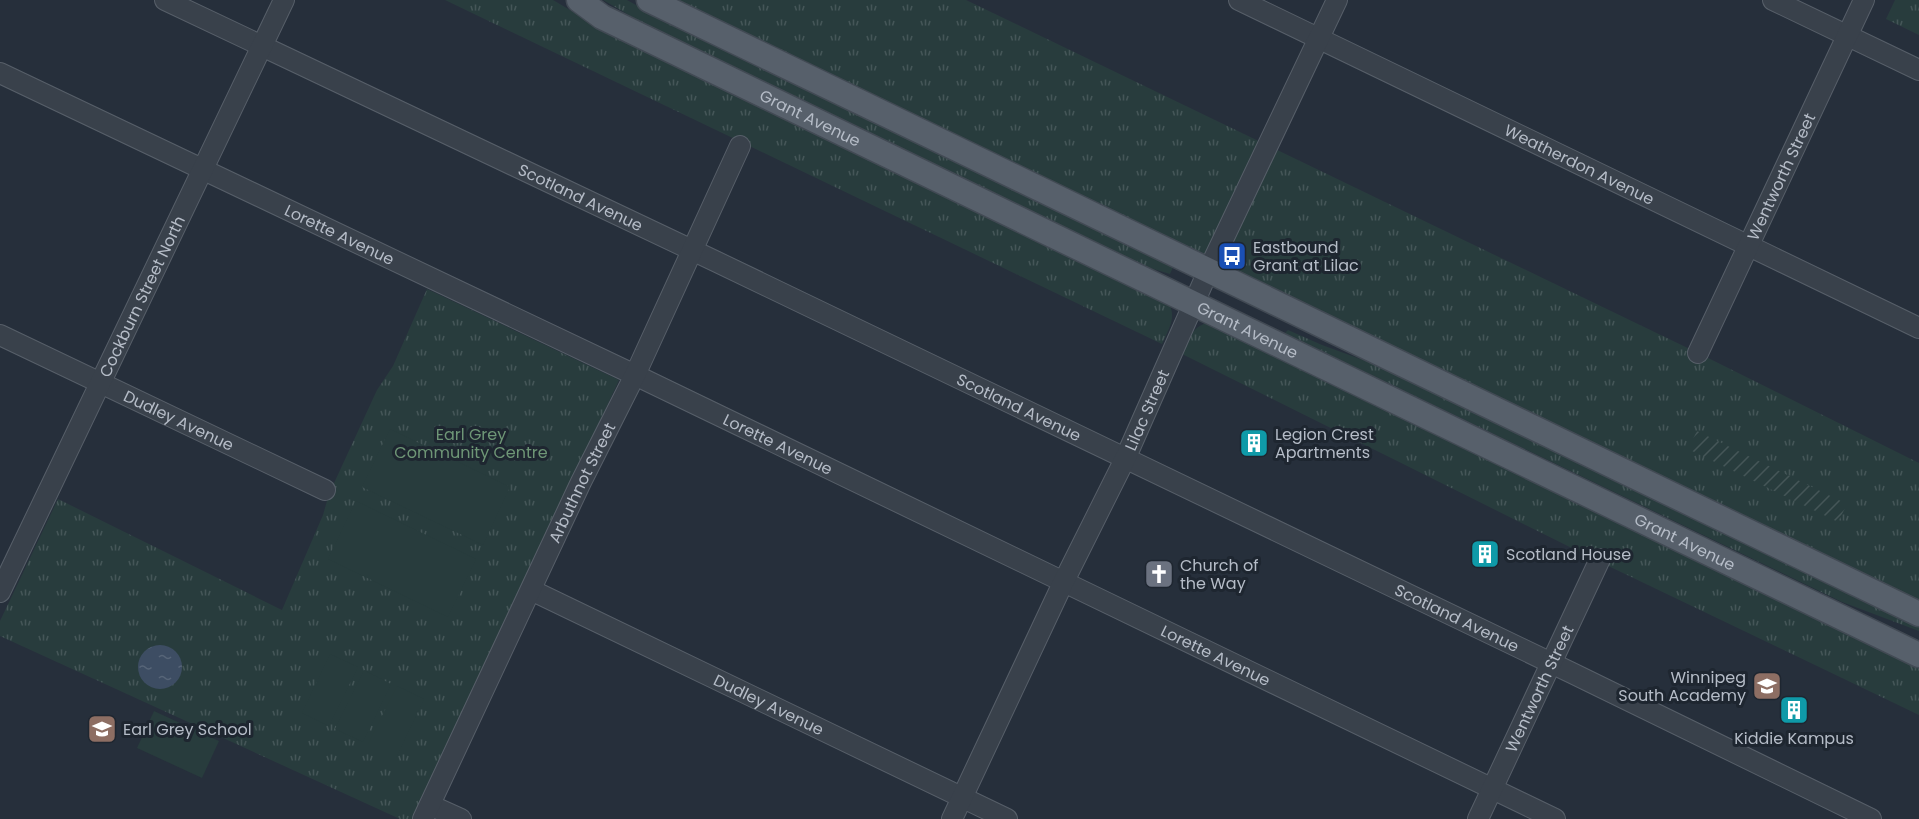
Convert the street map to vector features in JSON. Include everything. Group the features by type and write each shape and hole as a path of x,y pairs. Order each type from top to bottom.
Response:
{"main road":[{"name":"Grant Avenue","path":"579,0 602,17 1919,654"},
{"path":"649,0 1919,614"}],"street":[{"name":"Scotland Avenue","path":"165,0 1552,663 1871,819"},
{"name":"Cockburn Street North","path":"0,592 284,0"},
{"name":"Weatherdon Avenue","path":"1239,0 1919,328"},
{"name":"Lilac Street","path":"952,819 1063,583 1125,459 1209,269 1337,0"},
{"path":"1773,0 1919,70"},
{"name":"Wentworth Street","path":"1698,353 1864,0"},
{"name":"Lorette Avenue","path":"0,73 635,375 1555,819"},
{"name":"Arbuthnot Street","path":"426,812 581,482 635,375 740,146"},
{"name":"Dudley Avenue","path":"0,335 325,490"},
{"name":"Wentworth Street","path":"1478,819 1600,559"},
{"name":"Dudley Avenue","path":"531,590 1007,819"},
{"path":"426,812 461,819"}],"green space":[{"path":"445,0 553,0 655,57 1164,297 1169,303 1172,320 1162,344"},
{"path":"603,0 627,0 1173,267 1170,274 1150,268 636,19"},
{"path":"675,0 966,0 1698,353 1919,463 1919,600"},
{"path":"1895,0 1919,0 1919,35 1886,19"},
{"name":"Earl Grey Community Centre","path":"427,289 619,380 415,819 400,819 0,636 0,621 58,499 282,610 323,515 329,494 377,390 393,366"},
{"path":"1209,323 1919,665 1919,715 1600,562 1182,354 1195,330"},
{"path":"1288,330 1393,371 1919,625 1919,631 1842,602 1285,333"},
{"path":"390,429 510,487 483,545 362,487"},
{"path":"1697,431 1847,504 1838,522 1688,449"},
{"path":"356,501 476,559 448,617 328,559"},
{"path":"330,654 358,667 329,726 302,713"},
{"path":"364,670 391,684 363,742 335,729"},
{"path":"397,686 424,699 396,758 368,744"},
{"path":"154,711 219,741 202,778 137,748"}],"water":[{"path":"160,645 169,646 176,651 181,658 181,676 176,683 169,688 160,689 151,688 144,683 139,676 138,667 139,658 144,651 151,646"}],"place":[{"name":"Eastbound Grant at Lilac","path":"1232,256"},
{"name":"Legion Crest Apartments","path":"1254,443"},
{"name":"Scotland House","path":"1485,554"},
{"name":"Church of the Way","path":"1159,574"},
{"name":"Winnipeg South Academy","path":"1767,686"},
{"name":"Kiddie Kampus","path":"1794,710"},
{"name":"Earl Grey School","path":"102,729"}]}
